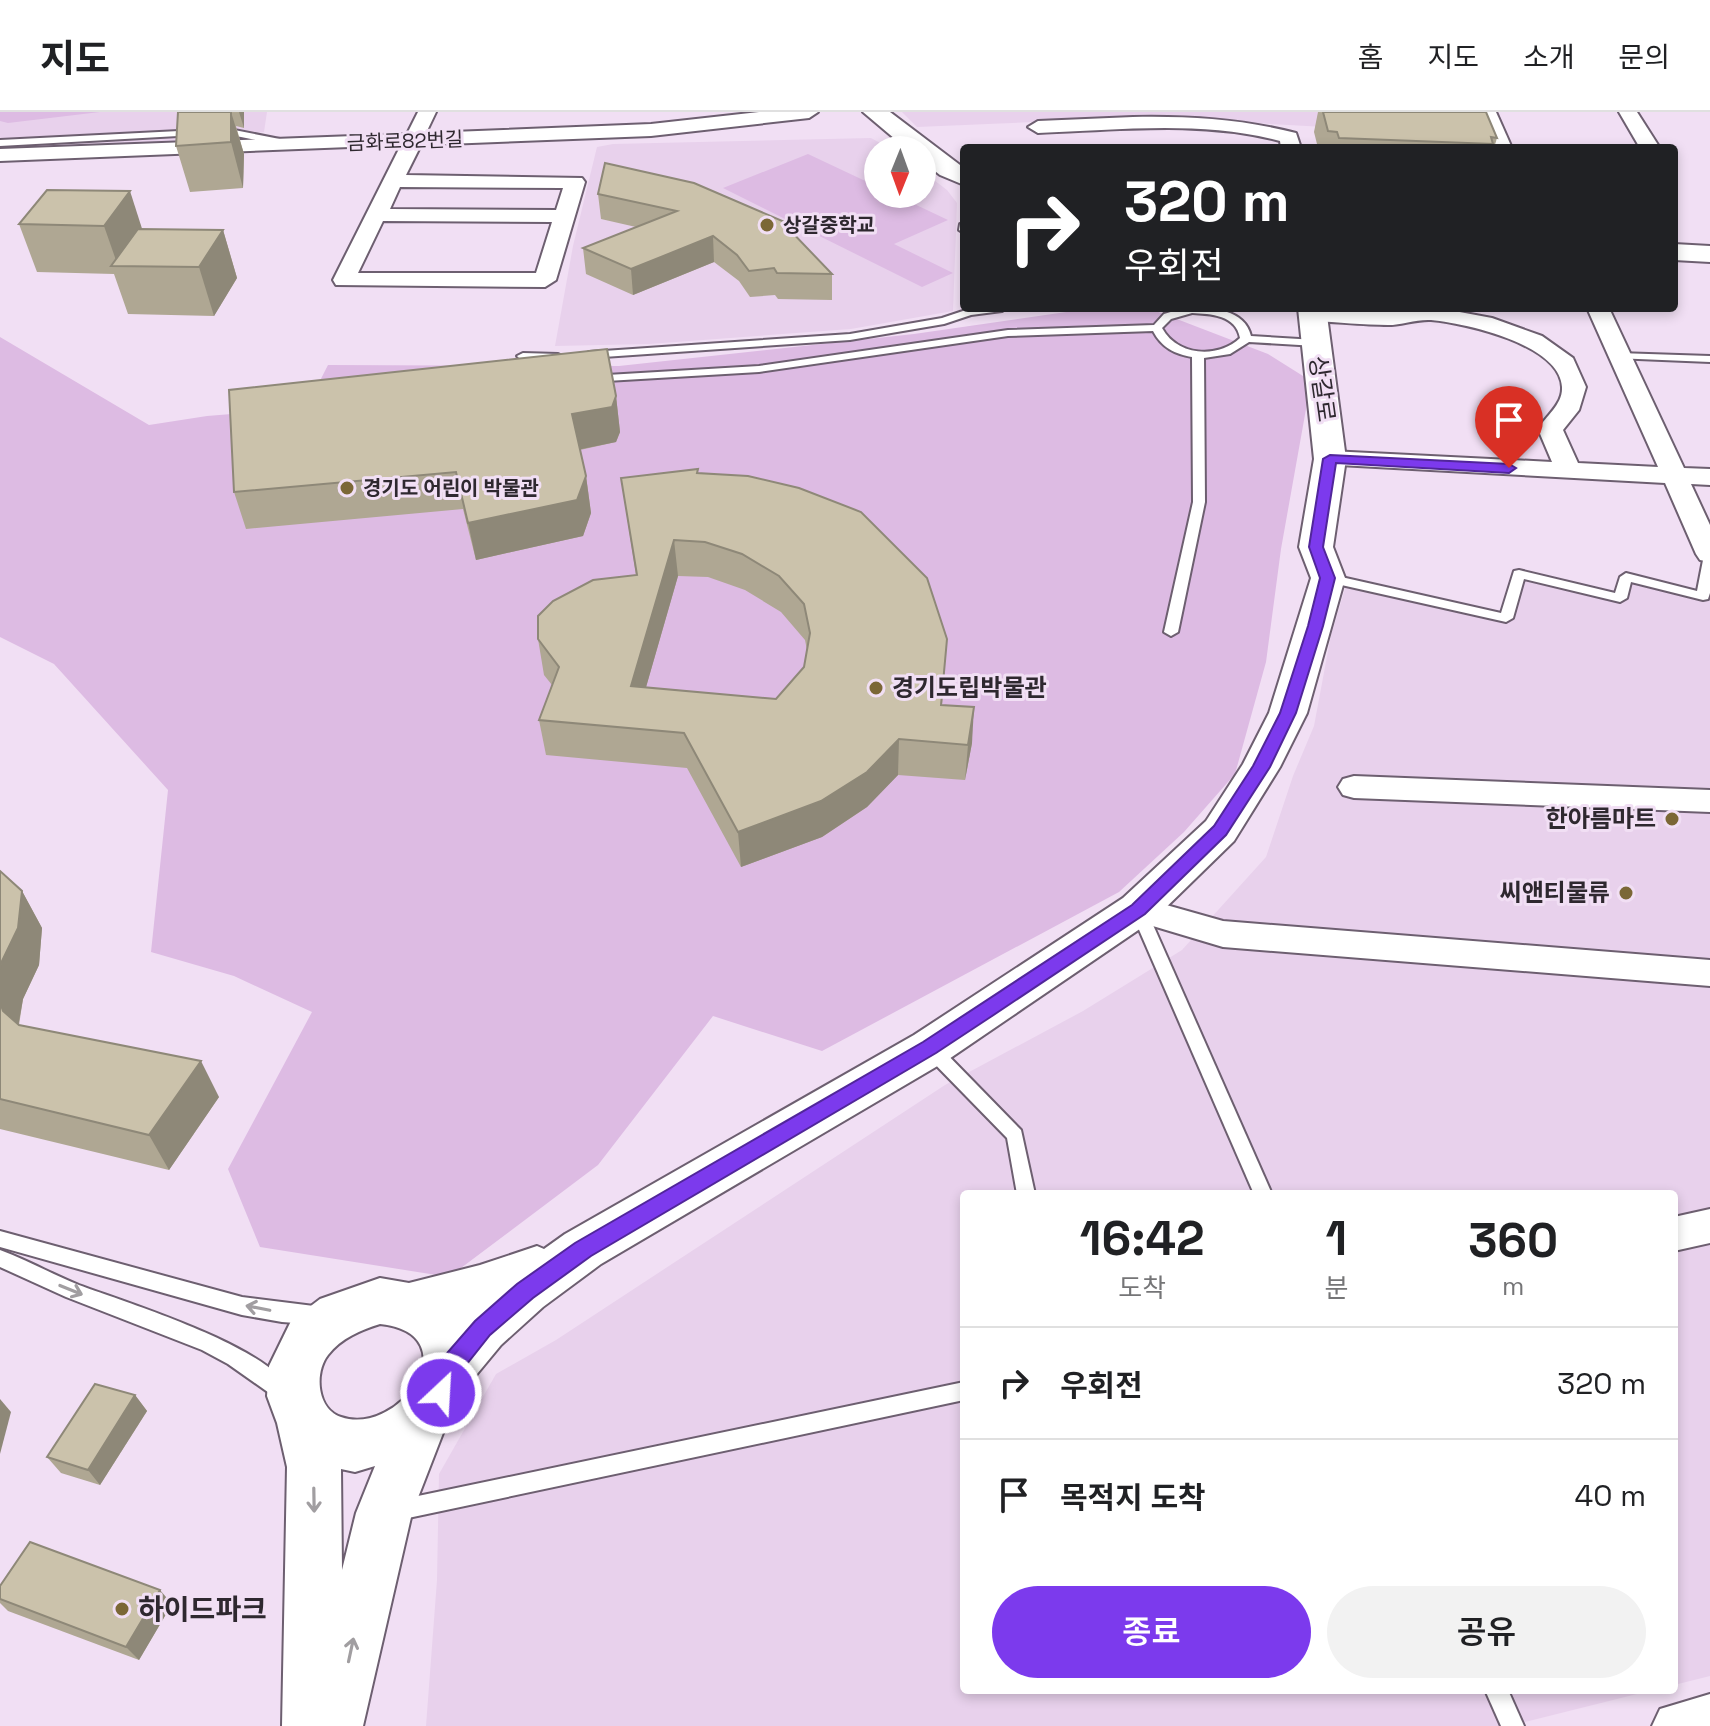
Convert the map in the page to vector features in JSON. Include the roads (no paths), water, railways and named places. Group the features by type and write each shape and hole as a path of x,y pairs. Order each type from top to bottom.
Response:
{"street":[{"path":"394,181 575,182 545,280 344,280 427,112"},
{"name":"금화로82번길","path":"0,155 651,130 809,112"},
{"path":"875,112 960,176"},
{"path":"1487,112 1500,144"},
{"path":"1628,112 1648,144"},
{"path":"1055,144 1038,127 1128,123 1257,127 1289,137 1290,144"},
{"path":"377,215 564,216"},
{"path":"1678,252 1710,254"},
{"path":"1600,312 1710,554"},
{"path":"1314,322 1452,313 1534,341 1565,363 1574,387 1567,410 1550,429 1569,472"},
{"name":"상갈로","path":"1314,322 1330,459 1316,547 1328,578"},
{"path":"1330,459 1710,477"},
{"path":"299,1413 312,1431 334,1442 360,1445 400,1433 423,1416 441,1393 449,1368 483,1328 525,1291 583,1249 930,1048 1138,909 1220,831 1261,767 1288,713 1328,578"},
{"path":"1354,787 1710,801"},
{"path":"1138,909 1223,934 1710,973"},
{"path":"1678,1233 1710,1226"},
{"path":"312,1726 314,1467 291,1383 296,1361 316,1331 335,1316 357,1306 380,1301 412,1305 480,1288 583,1249"},
{"path":"412,1305 426,1313 445,1337 449,1368"},
{"path":"333,1726 384,1513 423,1416"},
{"path":"1677,1726 1710,1718"}],"lane":[{"path":"0,143 228,130 296,145"},
{"path":"523,356 644,354 850,337 944,321 964,312"},
{"path":"1157,328 1161,321 1179,312"},
{"path":"1210,312 1242,324 1246,339"},
{"path":"1157,328 1166,342 1198,354 1231,351 1246,339 1314,322"},
{"path":"576,379 759,369 1008,333 1157,328"},
{"path":"1171,632 1199,502 1198,354"},
{"path":"1618,356 1710,359"},
{"path":"1328,578 1506,618 1519,574 1620,598 1626,577 1703,596 1710,554"},
{"path":"1138,909 1261,1190"},
{"path":"930,1048 1015,1135 1025,1190"},
{"path":"0,1239 40,1247 243,1305 294,1314 335,1316"},
{"path":"0,1258 71,1290 168,1325 220,1349 266,1378 299,1413"},
{"path":"384,1513 960,1392"},
{"path":"1498,1694 1513,1725"}],"place":[{"name":"상갈중학교","path":"767,225"},
{"name":"경기도 어린이 박물관","path":"347,488"},
{"name":"경기도립박물관","path":"876,688"},
{"name":"한아름마트","path":"1672,819"},
{"name":"씨앤티물류","path":"1626,893"},
{"name":"하이드파크","path":"122,1609"}]}
